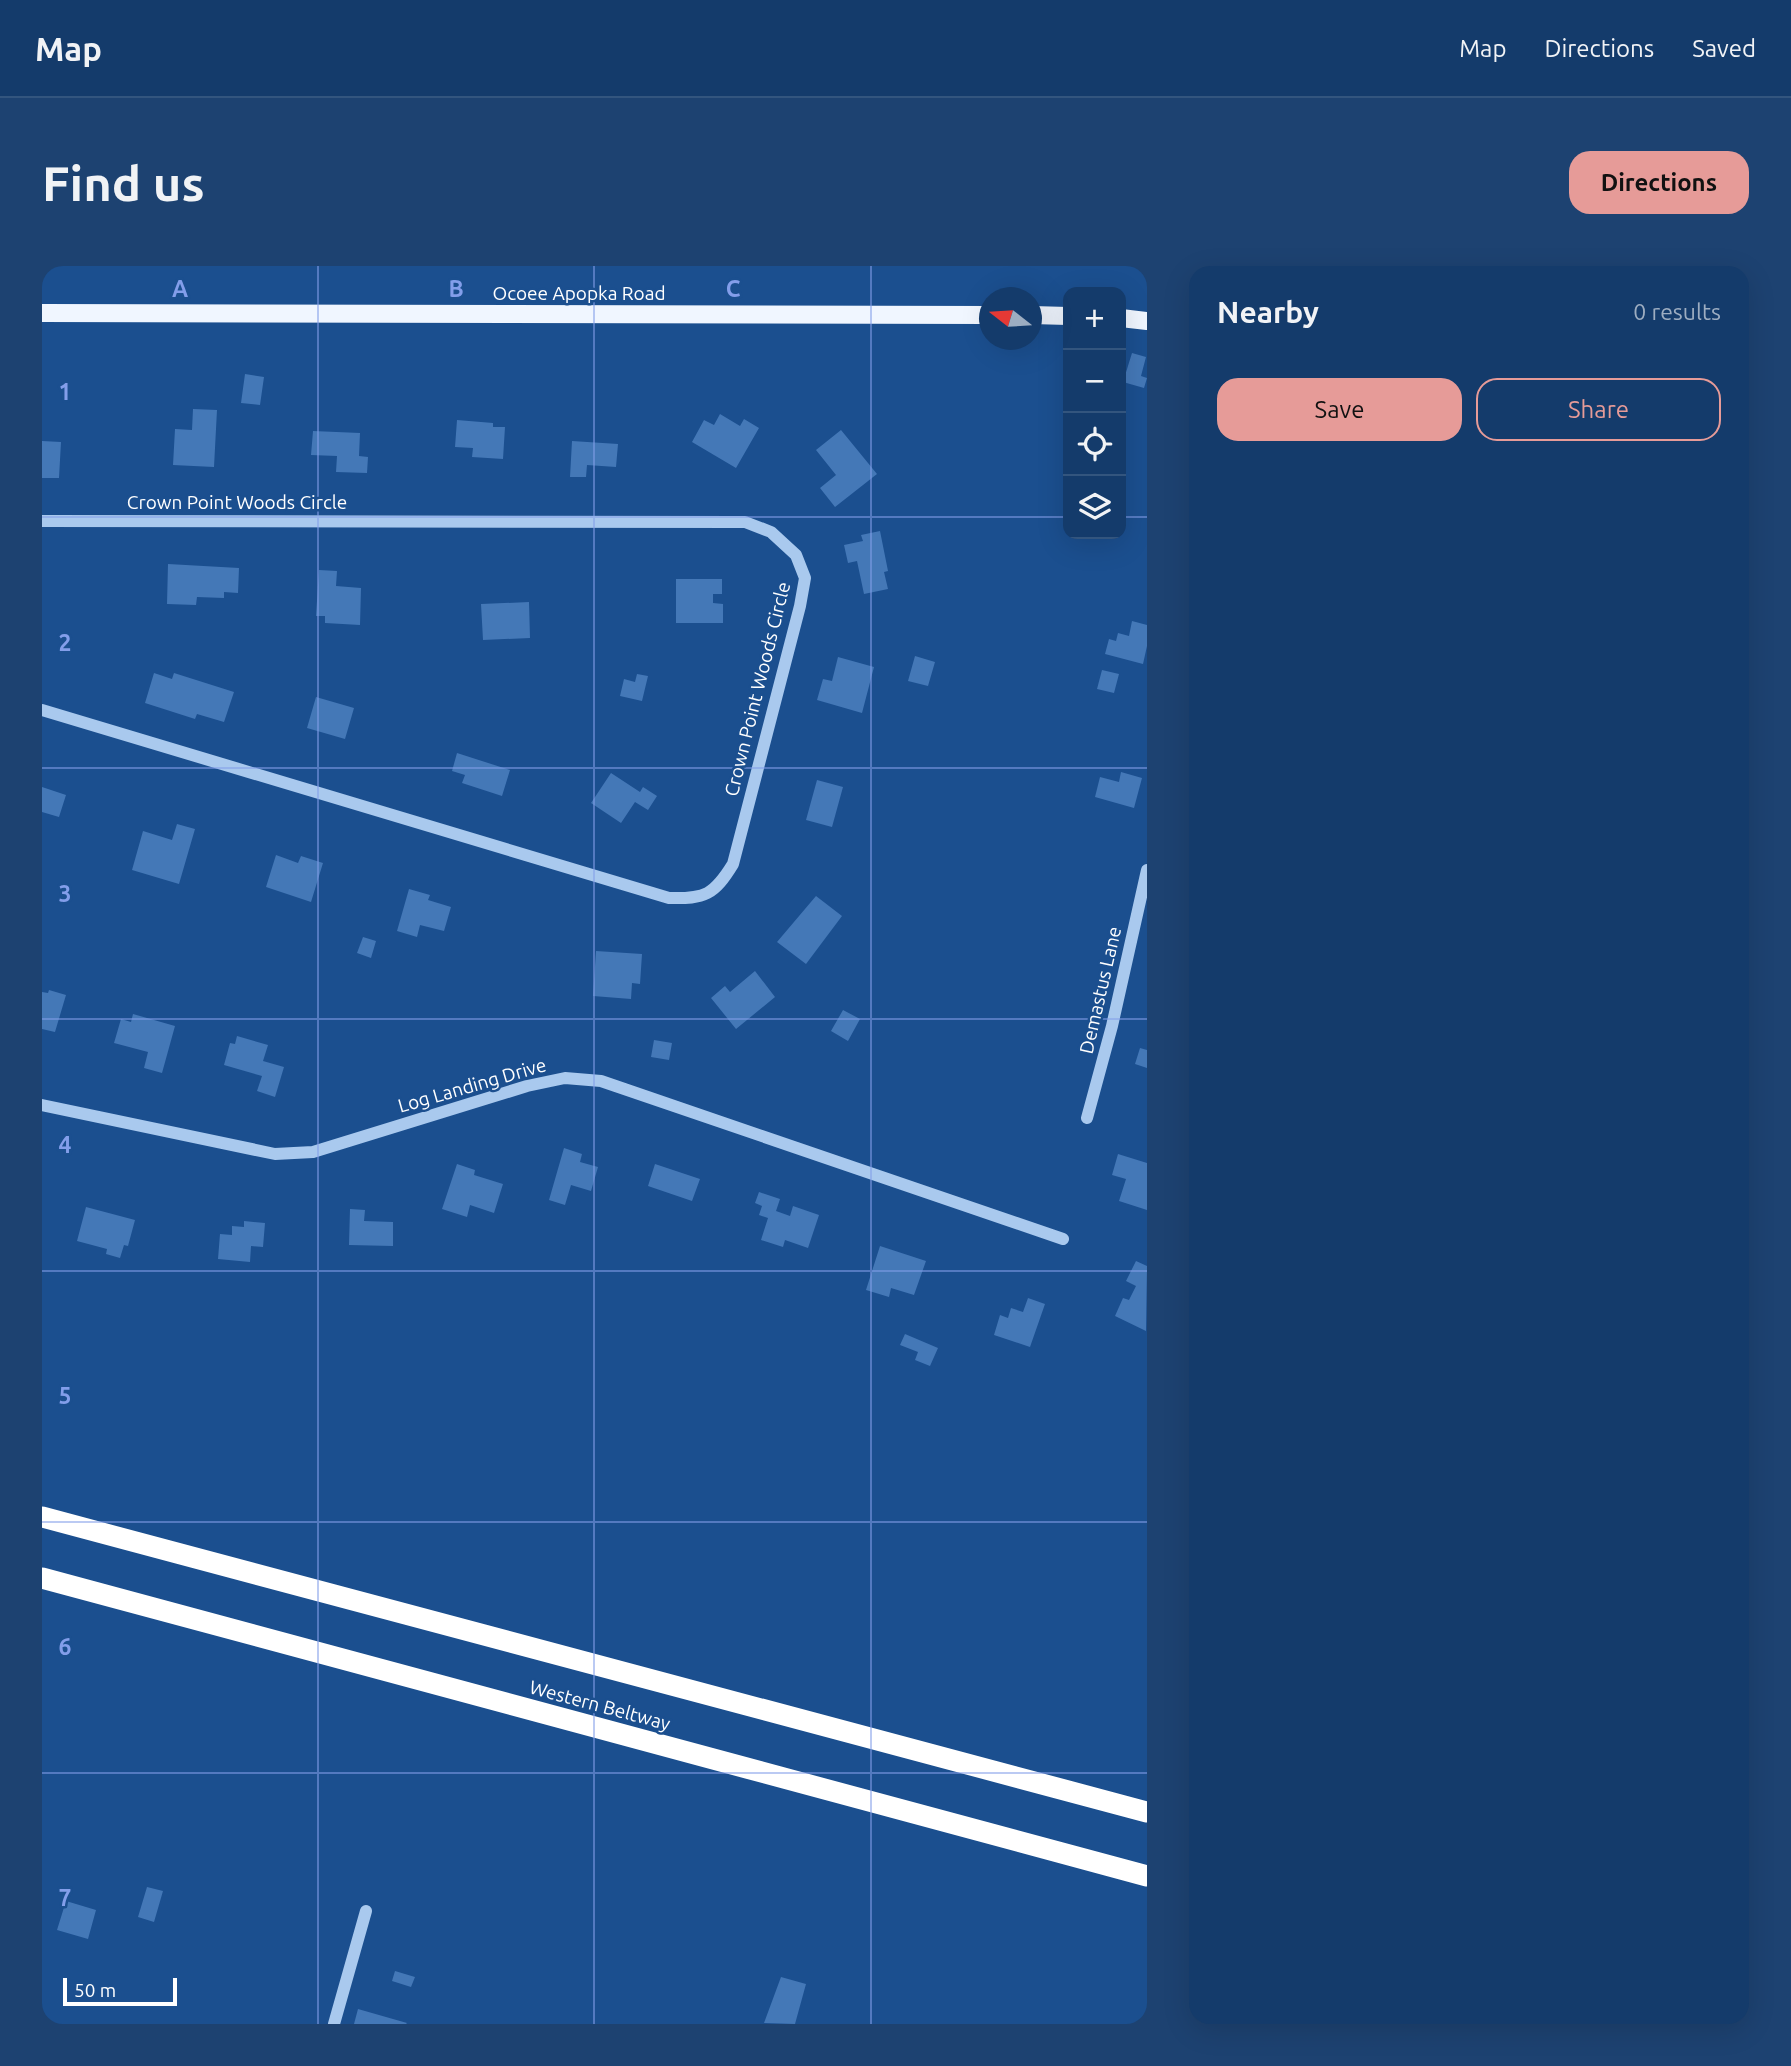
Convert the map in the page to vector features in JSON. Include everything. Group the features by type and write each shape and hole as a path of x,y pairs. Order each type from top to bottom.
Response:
{"highway":[{"name":"Western Beltway","path":"42,1517 1147,1812"},
{"name":"Western Beltway","path":"42,1578 1147,1875"}],"main road":[{"name":"Ocoee Apopka Road","path":"42,313 979,315"},
{"path":"1042,315 1063,316"},
{"path":"1126,318 1147,320"}],"street":[{"name":"Crown Point Woods Circle","path":"42,521 745,522 771,532 796,555 805,578 733,864 721,884 697,898 669,898 42,710"},
{"name":"Demastus Lane","path":"1087,1118 1112,1026 1147,870"},
{"name":"Log Landing Drive","path":"42,1105 275,1154 313,1152 527,1086 565,1078 601,1082 1063,1238"},
{"path":"334,2024 366,1911"}],"building":[{"path":"1132,353 1146,357 1141,376 1147,378 1144,388 1126,383"},
{"path":"245,374 264,377 260,405 241,403"},
{"path":"193,409 217,410 214,467 173,465 175,429 192,430"},
{"path":"720,414 740,426 744,419 759,428 736,468 692,442 704,420 714,425"},
{"path":"457,420 493,423 493,427 505,427 503,459 472,457 473,448 455,447"},
{"path":"841,430 877,474 835,507 820,488 836,475 816,450"},
{"path":"313,431 360,433 359,456 368,457 367,473 336,472 337,456 311,455"},
{"path":"42,441 61,442 59,478 42,478"},
{"path":"572,441 618,444 616,467 587,465 586,477 570,477"},
{"path":"880,531 888,571 884,572 888,589 864,594 857,561 848,563 844,545 863,541 861,535"},
{"path":"168,564 239,568 238,593 224,592 224,598 197,597 196,605 167,604"},
{"path":"319,570 337,571 336,586 361,588 360,625 325,623 325,616 316,616"},
{"path":"676,579 722,579 722,594 713,594 713,603 723,604 723,623 676,623"},
{"path":"529,602 530,638 483,640 481,604"},
{"path":"1132,621 1147,625 1147,646 1143,664 1105,654 1109,639 1116,641 1118,633 1129,636"},
{"path":"915,656 935,662 928,686 908,681"},
{"path":"838,657 874,667 862,713 817,700 823,679 832,681"},
{"path":"1102,670 1119,674 1114,693 1097,689"},
{"path":"154,673 172,679 174,673 234,692 224,722 197,714 195,719 145,703"},
{"path":"637,674 648,676 642,701 620,696 624,679 635,682"},
{"path":"316,697 354,708 345,739 307,728"},
{"path":"457,753 510,770 502,796 462,783 465,775 452,771"},
{"path":"1121,772 1142,778 1134,808 1095,797 1100,777 1119,782"},
{"path":"611,773 640,792 643,787 657,796 648,810 635,802 621,823 591,803"},
{"path":"817,780 843,787 832,827 806,820"},
{"path":"42,787 66,795 59,817 42,812"},
{"path":"177,824 195,829 179,884 132,870 143,831 172,840"},
{"path":"276,855 298,863 301,856 323,863 311,902 266,887"},
{"path":"409,889 430,895 428,900 451,907 444,931 420,925 417,937 397,931"},
{"path":"816,896 842,916 806,964 777,942"},
{"path":"363,937 376,941 371,958 357,953"},
{"path":"596,951 642,954 640,984 632,983 631,999 593,996"},
{"path":"755,971 775,997 736,1029 711,998 725,986 730,992"},
{"path":"49,990 66,995 55,1032 42,1029 42,992 48,993"},
{"path":"843,1010 860,1019 848,1041 831,1031"},
{"path":"133,1014 175,1026 162,1073 144,1068 148,1052 114,1043 121,1019 131,1022"},
{"path":"237,1036 268,1045 263,1061 284,1067 275,1097 257,1091 262,1076 224,1065 230,1043 235,1044"},
{"path":"654,1040 672,1043 669,1060 651,1057"},
{"path":"1140,1048 1147,1050 1147,1068 1135,1064"},
{"path":"564,1148 582,1154 580,1162 598,1167 591,1191 571,1185 565,1205 549,1200"},
{"path":"1118,1154 1147,1163 1147,1210 1119,1201 1126,1179 1112,1175"},
{"path":"457,1164 475,1170 474,1175 503,1184 494,1213 470,1205 467,1217 442,1209"},
{"path":"655,1164 700,1179 692,1201 648,1186"},
{"path":"759,1192 780,1199 776,1211 790,1216 793,1206 819,1215 808,1248 785,1240 783,1247 761,1240 768,1218 759,1215 762,1206 755,1203"},
{"path":"86,1207 135,1220 128,1246 124,1245 120,1258 106,1254 107,1249 77,1241"},
{"path":"350,1209 365,1210 364,1221 393,1222 393,1246 349,1245"},
{"path":"244,1221 265,1223 263,1247 251,1246 250,1262 218,1259 220,1234 232,1235 232,1226 244,1227"},
{"path":"880,1246 926,1261 914,1295 891,1288 889,1297 866,1290"},
{"path":"1136,1261 1147,1266 1146,1331 1115,1316 1123,1298 1129,1300 1136,1286 1126,1281"},
{"path":"1028,1298 1045,1304 1030,1347 994,1335 1000,1315 1008,1318 1011,1308 1023,1312"},
{"path":"905,1334 938,1348 930,1366 915,1360 918,1352 900,1345"},
{"path":"147,1887 163,1891 154,1922 138,1917"},
{"path":"66,1901 96,1910 88,1939 57,1930"},
{"path":"395,1971 415,1977 411,1987 392,1981"},
{"path":"781,1977 806,1984 795,2024 764,2023"},
{"path":"358,2009 407,2023 354,2024"}]}
